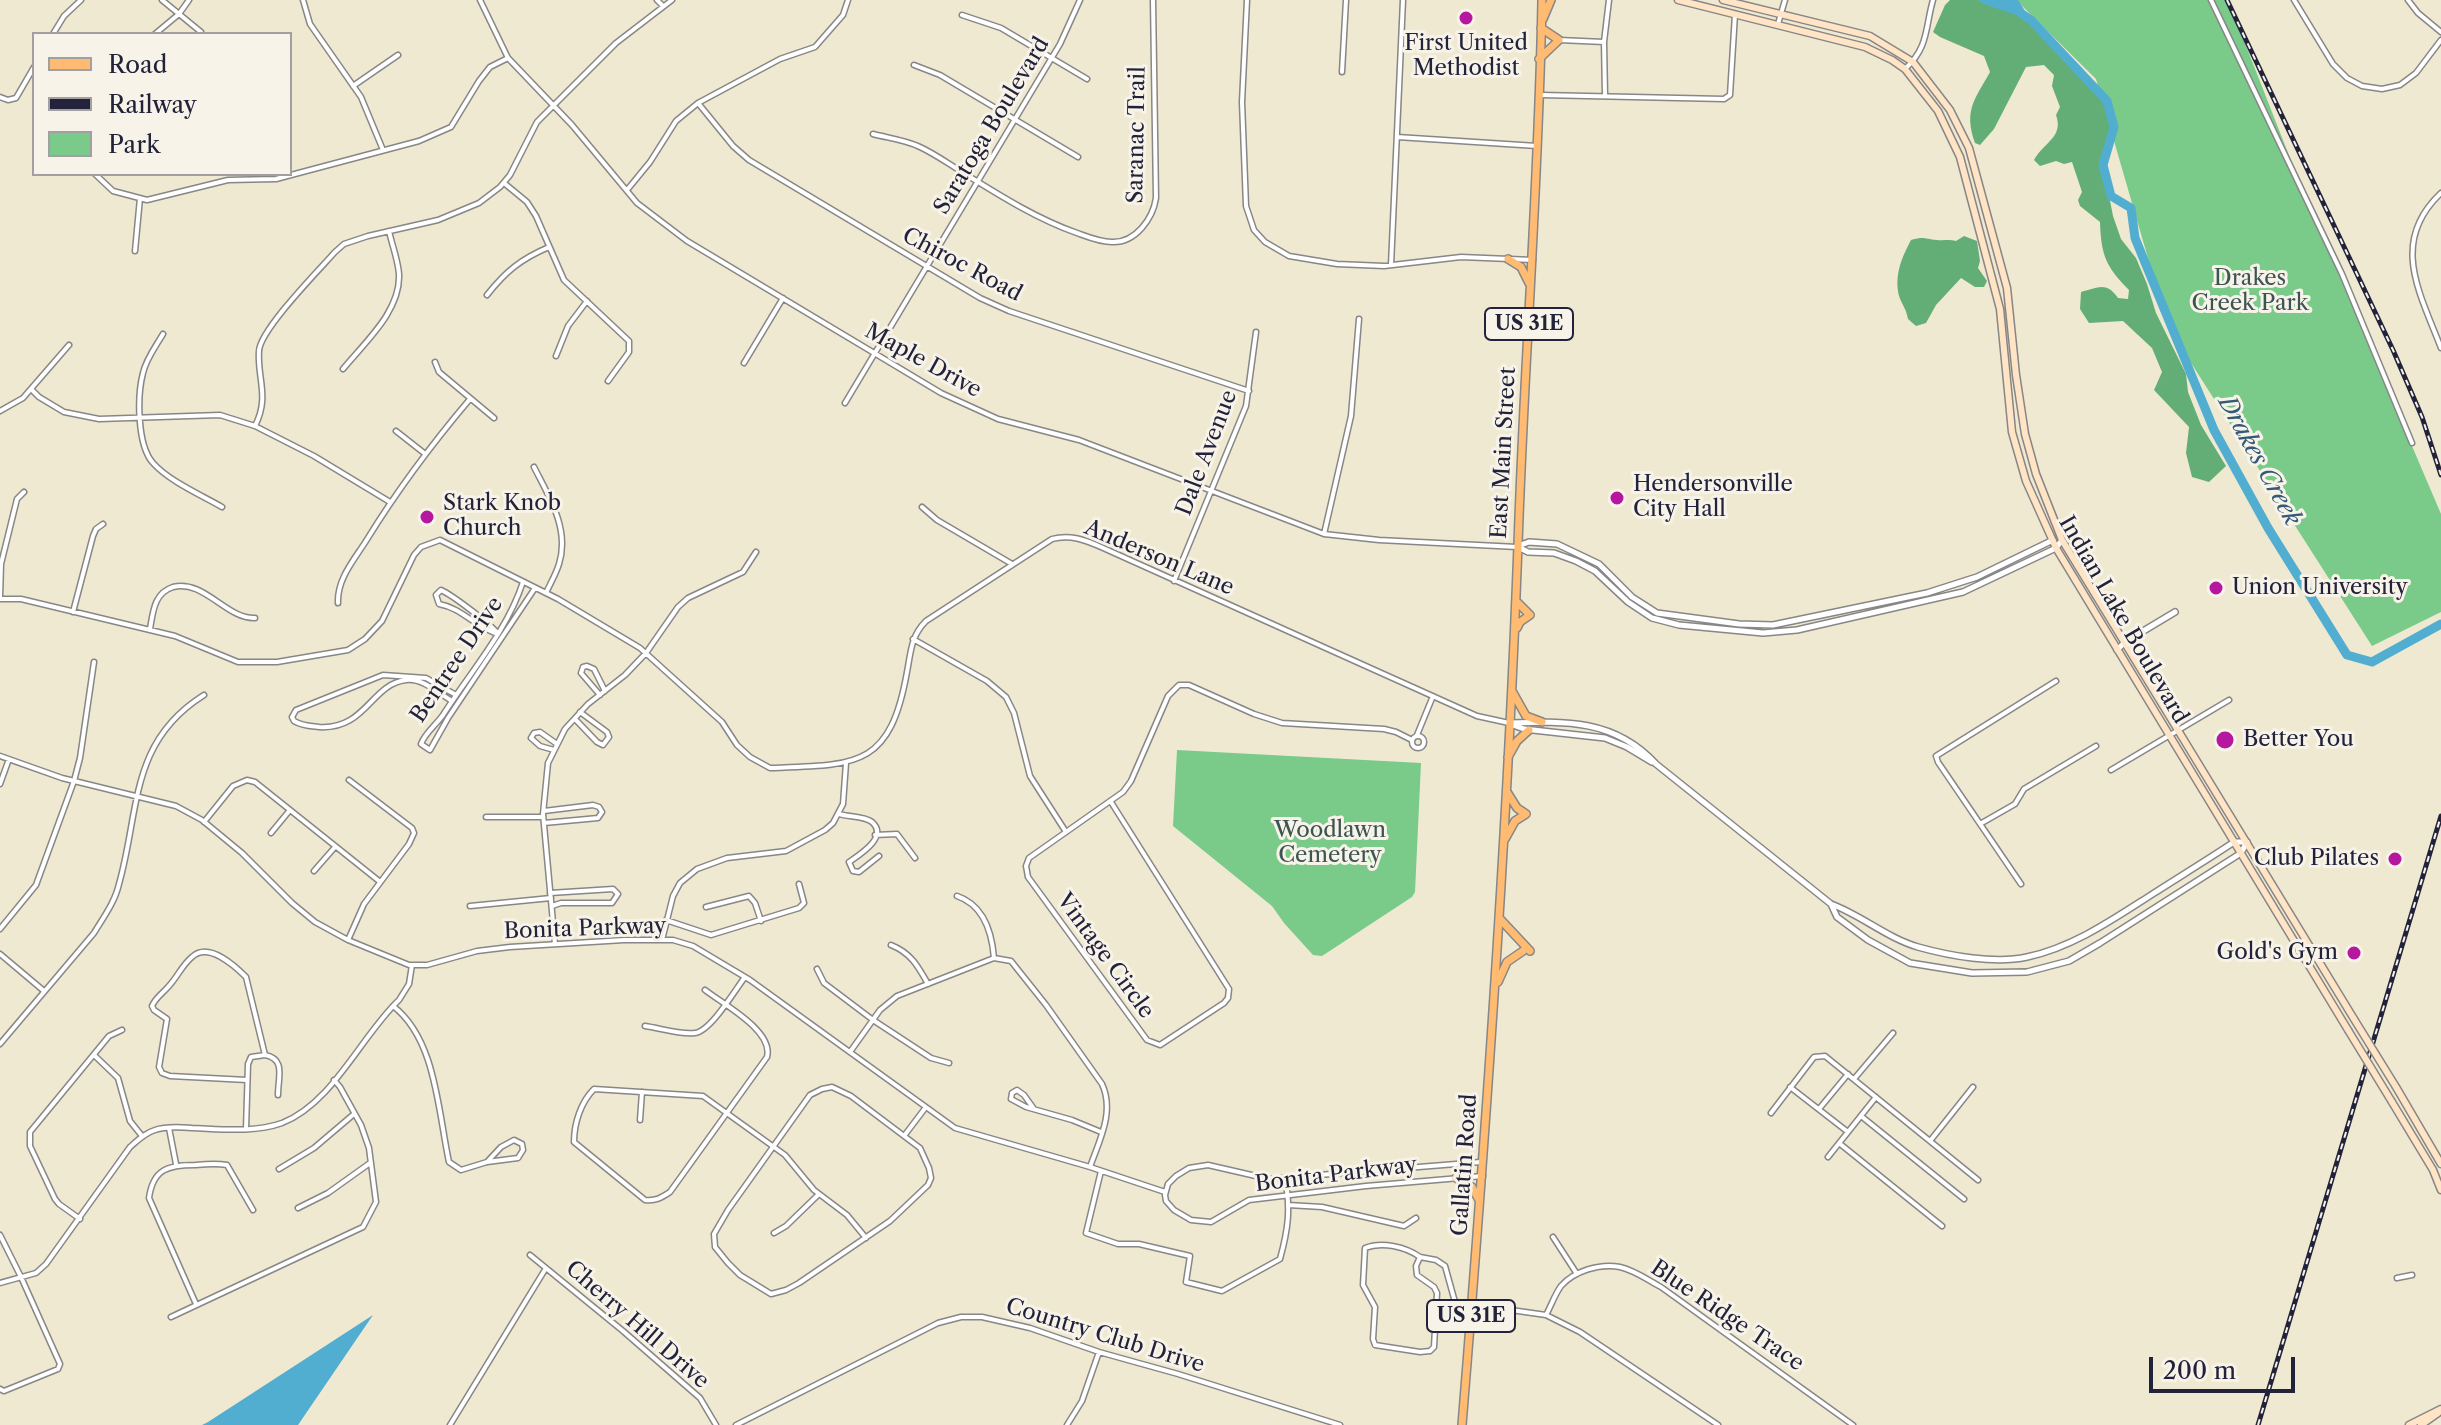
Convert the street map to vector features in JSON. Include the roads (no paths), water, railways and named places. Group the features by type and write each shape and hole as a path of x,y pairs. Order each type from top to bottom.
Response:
{"main road":[{"name":"East Main Street","path":"1501,908 1533,260 1542,0"},
{"path":"1539,59 1559,40 1542,24 1551,0"},
{"name":"Indian Lake Boulevard","path":"1678,0 1865,47 1905,69 1946,125 1965,171 2000,309 2012,432 2026,481 2052,540 2433,1170 2441,1190"},
{"name":"Indian Lake Boulevard","path":"1723,0 1870,36 1913,62 1956,120 1969,148 2007,288 2025,434 2036,474 2062,540 2441,1164"},
{"path":"1977,218 1987,215"},
{"path":"1508,259 1521,267 1531,288"},
{"path":"1515,634 1520,622 1530,615 1517,602"},
{"path":"1511,688 1526,716 1542,722"},
{"path":"1507,759 1517,741 1529,730"},
{"path":"1504,841 1515,821 1526,814 1515,806 1506,789"},
{"name":"Gallatin Road","path":"1462,1425 1501,908"},
{"path":"1495,987 1507,962 1527,951 1500,919"},
{"path":"1456,1178 1472,1187 1480,1202"},
{"path":"2409,1425 2441,1412"},
{"path":"2424,1425 2441,1412"}],"street":[{"path":"54,32 64,16 81,0"},
{"path":"162,0 201,32"},
{"path":"157,32 179,14 189,0"},
{"path":"303,0 310,24 361,97 383,150"},
{"name":"Maple Drive","path":"480,0 508,58 637,203 660,222 941,393 998,419 1079,440 1324,534 1517,547"},
{"path":"657,0 663,6"},
{"path":"255,426 260,416 263,385 258,349 271,325 344,244 438,220 479,203 504,183 537,122 616,43 672,0"},
{"path":"627,190 650,162 676,121 698,103 780,59 815,47 843,15 848,0"},
{"name":"Saratoga Boulevard","path":"845,403 1052,57 1080,0"},
{"name":"Saranac Trail","path":"873,134 921,147 1045,220 1096,239 1113,243 1124,241 1142,228 1154,211 1156,198 1153,0"},
{"path":"1247,0 1242,128 1246,206 1254,230 1265,242 1289,256 1337,264 1391,265 1453,258 1533,260"},
{"path":"1342,72 1346,0"},
{"path":"1391,265 1403,0"},
{"path":"1605,95 1604,42 1609,0"},
{"path":"1778,24 1785,0"},
{"path":"1905,69 1913,62 1926,38 1933,0"},
{"path":"2211,0 2342,274 2412,443"},
{"path":"2294,0 2333,64 2347,78 2362,86 2382,89 2400,85 2416,73 2441,40"},
{"path":"2408,0 2441,32"},
{"path":"1538,95 1724,99 1730,95 1735,14"},
{"path":"962,15 1001,28 1087,79"},
{"path":"1559,40 1604,42"},
{"path":"353,86 398,55"},
{"path":"292,175 419,141 451,127 490,67 508,58"},
{"path":"914,65 940,75 1078,157"},
{"path":"0,97 8,100 16,98 32,70"},
{"name":"Chiroc Road","path":"698,103 733,146 749,160 980,298 1009,311 1249,391"},
{"path":"1397,137 1537,146"},
{"path":"97,176 113,191 140,198 161,198 228,180 287,176"},
{"path":"504,183 527,202 536,216 564,280 621,332 630,345 629,352 608,381"},
{"path":"2441,193 2424,213 2410,249 2412,268 2441,348"},
{"path":"135,251 140,198"},
{"path":"343,369 393,305 399,288 399,271 389,231"},
{"path":"487,295 503,274 549,247"},
{"path":"744,363 783,298"},
{"path":"556,356 568,326 587,301"},
{"path":"1324,534 1351,416 1359,319"},
{"name":"Dale Avenue","path":"1174,581 1246,406 1256,332"},
{"path":"163,334 143,372 140,418 143,445 154,465 222,507"},
{"path":"0,411 14,405 31,389 69,345"},
{"path":"435,362 439,372 494,418"},
{"path":"31,389 64,412 99,419 220,415 255,426 314,456 390,502"},
{"path":"338,603 343,577 390,502 424,453 470,399"},
{"path":"396,431 424,453"},
{"path":"534,467 563,534 559,564 546,593"},
{"path":"24,492 17,499 1,564 0,598 21,599 150,629 248,663 277,662 348,650 365,639 382,621 407,568 421,547 440,540 546,593 646,653 722,722 737,745 770,768 846,763 863,758 883,741 903,692 913,639 993,684 1006,697 1014,713 1030,776 1066,832"},
{"path":"922,507 937,520 1012,564"},
{"path":"73,612 93,536 103,524"},
{"name":"Anderson Lane","path":"913,639 926,621 941,609 1052,539 1062,536 1081,539 1477,716 1509,723"},
{"path":"1927,596 1977,577 2052,540 2062,540"},
{"path":"1517,547 1528,552 1554,553 1595,571 1652,618 1703,628 1773,629 1927,596 1963,592 2056,548 2062,540"},
{"path":"1517,547 1529,542 1557,544 1599,564 1630,600 1657,613 1773,629"},
{"path":"555,944 544,817 548,763 557,744 580,712 625,675 646,653 678,607 687,599 743,572 756,552"},
{"path":"1595,571 1599,564"},
{"path":"1977,577 1980,585"},
{"name":"Bentree Drive","path":"523,582 514,608 498,634 423,739 421,744 426,749 430,750 535,588"},
{"path":"150,629 158,596 165,590 184,585 246,618 255,618"},
{"path":"441,590 448,593 498,634 488,631 451,606 439,604 436,595 441,590"},
{"path":"2117,650 2175,612"},
{"path":"1703,628 1705,620"},
{"path":"0,929 36,885 74,781 94,662"},
{"path":"583,667 592,667 603,693 581,673 583,667"},
{"path":"452,701 425,684 405,680 393,684 357,717 333,728 304,725 292,717 296,710 383,675 426,678 456,695"},
{"path":"2021,884 1936,756 2056,681"},
{"name":"Vintage Circle","path":"1111,802 1229,989 1224,1003 1164,1043 1155,1045 1147,1040 1028,877 1026,866 1029,858 1119,796 1131,781 1171,691 1183,684 1272,720 1294,725 1384,729 1412,740"},
{"path":"0,1044 94,933 119,887 144,769 158,738 188,705 204,695"},
{"path":"1417,735 1424,739 1422,747 1414,747 1412,740 1433,696"},
{"path":"2111,770 2229,700"},
{"path":"575,719 597,742 603,745 607,742 607,732 580,712"},
{"path":"1509,723 1564,722 1592,726 1621,736 1656,764"},
{"path":"1509,723 1529,730 1605,738 1627,747 1656,764 1831,904 1917,947 1972,958 2025,957 2065,947 2234,842 2247,842 2241,853 2069,961 2027,972 1972,973 1910,963 1868,940 1837,917 1831,904"},
{"path":"554,750 540,746 531,738 534,733 540,732 557,744"},
{"path":"1980,824 2015,804 2024,789 2096,746"},
{"path":"0,756 74,781 176,806 204,822 242,853 310,918 348,940 412,965 409,984 316,1101 281,1123 246,1129 169,1128 142,1136 130,1147 46,1264 36,1273 0,1283"},
{"path":"0,784 9,759"},
{"path":"662,940 673,896 680,883 697,869 727,858 786,851 825,830 839,814 843,804 846,763"},
{"path":"204,822 233,786 247,780 261,786 379,881"},
{"path":"348,940 364,904 414,833 412,828 349,780"},
{"path":"486,817 598,818 602,812 593,805 544,817"},
{"path":"271,833 290,810"},
{"path":"839,814 872,822 875,835 871,846 849,862 853,871 859,872 879,856"},
{"path":"875,835 897,834 915,858"},
{"path":"314,871 335,847"},
{"path":"666,920 711,935 803,905 799,884"},
{"path":"470,906 613,889 618,894 612,903 561,903 552,906"},
{"path":"706,907 749,896 761,921"},
{"path":"957,896 965,899 985,919 992,935 994,958"},
{"name":"Bonita Parkway","path":"412,965 427,965 477,951 555,944 673,940 693,946 745,977 955,1128 1165,1192"},
{"path":"891,945 914,959 928,984"},
{"path":"247,1080 170,1076 162,1073 159,1067 167,1019 152,1006 157,996 193,956 208,951 246,977 265,1055"},
{"path":"0,954 45,992"},
{"path":"850,1052 880,1010 897,996 994,958 1011,961 1046,1005 1107,1095 1108,1110 1090,1167"},
{"path":"817,969 824,983 873,1020 931,1058 949,1063"},
{"path":"645,1026 693,1034 701,1031 712,1022 745,977"},
{"path":"705,990 750,1023 767,1040 769,1049 767,1057 728,1113 670,1192 653,1201 645,1200 574,1142 574,1130 585,1097 594,1089 703,1096 728,1113 785,1155 819,1194 847,1215 866,1238"},
{"path":"393,1006 409,1020 426,1052 449,1162 461,1170 487,1162 518,1158 523,1150 522,1144 514,1140 509,1142 487,1162"},
{"path":"80,1219 55,1199 29,1138 34,1125 109,1036 122,1030"},
{"path":"1854,1079 1893,1033"},
{"path":"93,1055 118,1078 130,1121 142,1136"},
{"path":"1771,1113 1814,1057 1825,1056 1978,1180"},
{"path":"246,1129 251,1057 275,1057 279,1063 278,1095"},
{"path":"1819,1110 1848,1074"},
{"path":"171,1317 363,1227 376,1202 369,1148 355,1114 334,1080"},
{"path":"832,1087 851,1096 904,1136 920,1148 929,1168 931,1178 928,1185 890,1221 799,1283 771,1294 740,1275 715,1247 714,1234 728,1210 810,1095 832,1087"},
{"path":"1790,1087 1848,1132"},
{"path":"1930,1141 1973,1087"},
{"path":"1034,1109 1020,1091 1012,1093 1011,1099 1015,1102 1034,1109 1072,1120 1102,1133"},
{"path":"640,1120 642,1092"},
{"path":"1828,1157 1876,1097"},
{"path":"904,1136 926,1107"},
{"path":"279,1169 314,1148 355,1114"},
{"path":"1861,1116 1964,1199"},
{"path":"169,1128 176,1164"},
{"path":"1839,1143 1942,1226"},
{"path":"298,1208 328,1193 371,1162"},
{"name":"Bonita Parkway","path":"1483,1176 1249,1200 1211,1222 1191,1220 1174,1210 1166,1201 1165,1192 1176,1176 1189,1168 1208,1165 1252,1177 1285,1178 1484,1162"},
{"path":"197,1305 149,1198 156,1177 176,1164 227,1165 253,1210"},
{"path":"1101,1171 1088,1235 1118,1244 1139,1244 1190,1256 1186,1282 1222,1291 1280,1259 1289,1227 1285,1178"},
{"path":"774,1233 786,1226 819,1194"},
{"path":"1288,1205 1322,1207 1404,1226 1416,1218"},
{"path":"0,1235 60,1364 58,1369 20,1385 4,1391 0,1389"},
{"path":"1546,1315 1561,1287 1577,1274 1553,1237"},
{"path":"1420,1257 1416,1266 1417,1275 1434,1287 1437,1293 1434,1347 1430,1351 1420,1352 1375,1345 1375,1307 1363,1285 1365,1248 1372,1245 1409,1249 1420,1257 1436,1260 1445,1266 1455,1302 1546,1315 1580,1332 1718,1425"},
{"name":"Cherry Hill Drive","path":"530,1255 700,1398 716,1425"},
{"name":"Blue Ridge Trace","path":"1577,1274 1602,1267 1619,1266 1631,1270 1661,1287 1853,1425"},
{"path":"450,1425 546,1268"},
{"path":"2397,1278 2412,1275"},
{"name":"Country Club Drive","path":"736,1425 938,1323 961,1317 982,1317 1030,1328 1340,1425"},
{"path":"1067,1425 1082,1401 1099,1352"}],"water":[{"path":"1979,0 2018,0 2031,20 1984,4"},
{"path":"373,1315 298,1425 202,1425 208,1422"}],"waterway":[{"name":"Drakes Creek","path":"2022,14 2107,101 2114,127 2103,165 2111,196 2131,208 2135,238 2214,430 2268,528 2347,655 2372,662 2441,624"}],"railway":[{"path":"2227,0 2393,350 2422,417 2441,475"},
{"path":"2258,1425 2441,816"}],"place":[{"name":"First United Methodist","path":"1466,18"},
{"name":"Hendersonville City Hall","path":"1617,498"},
{"name":"Stark Knob Church","path":"427,517"},
{"name":"Union University","path":"2216,588"},
{"name":"Better You","path":"2225,740"},
{"name":"Club Pilates","path":"2395,859"},
{"name":"Gold's Gym","path":"2354,953"}],"park label":[{"name":"Drakes Creek Park","path":"2250,292"},
{"name":"Woodlawn Cemetery","path":"1330,844"}]}
